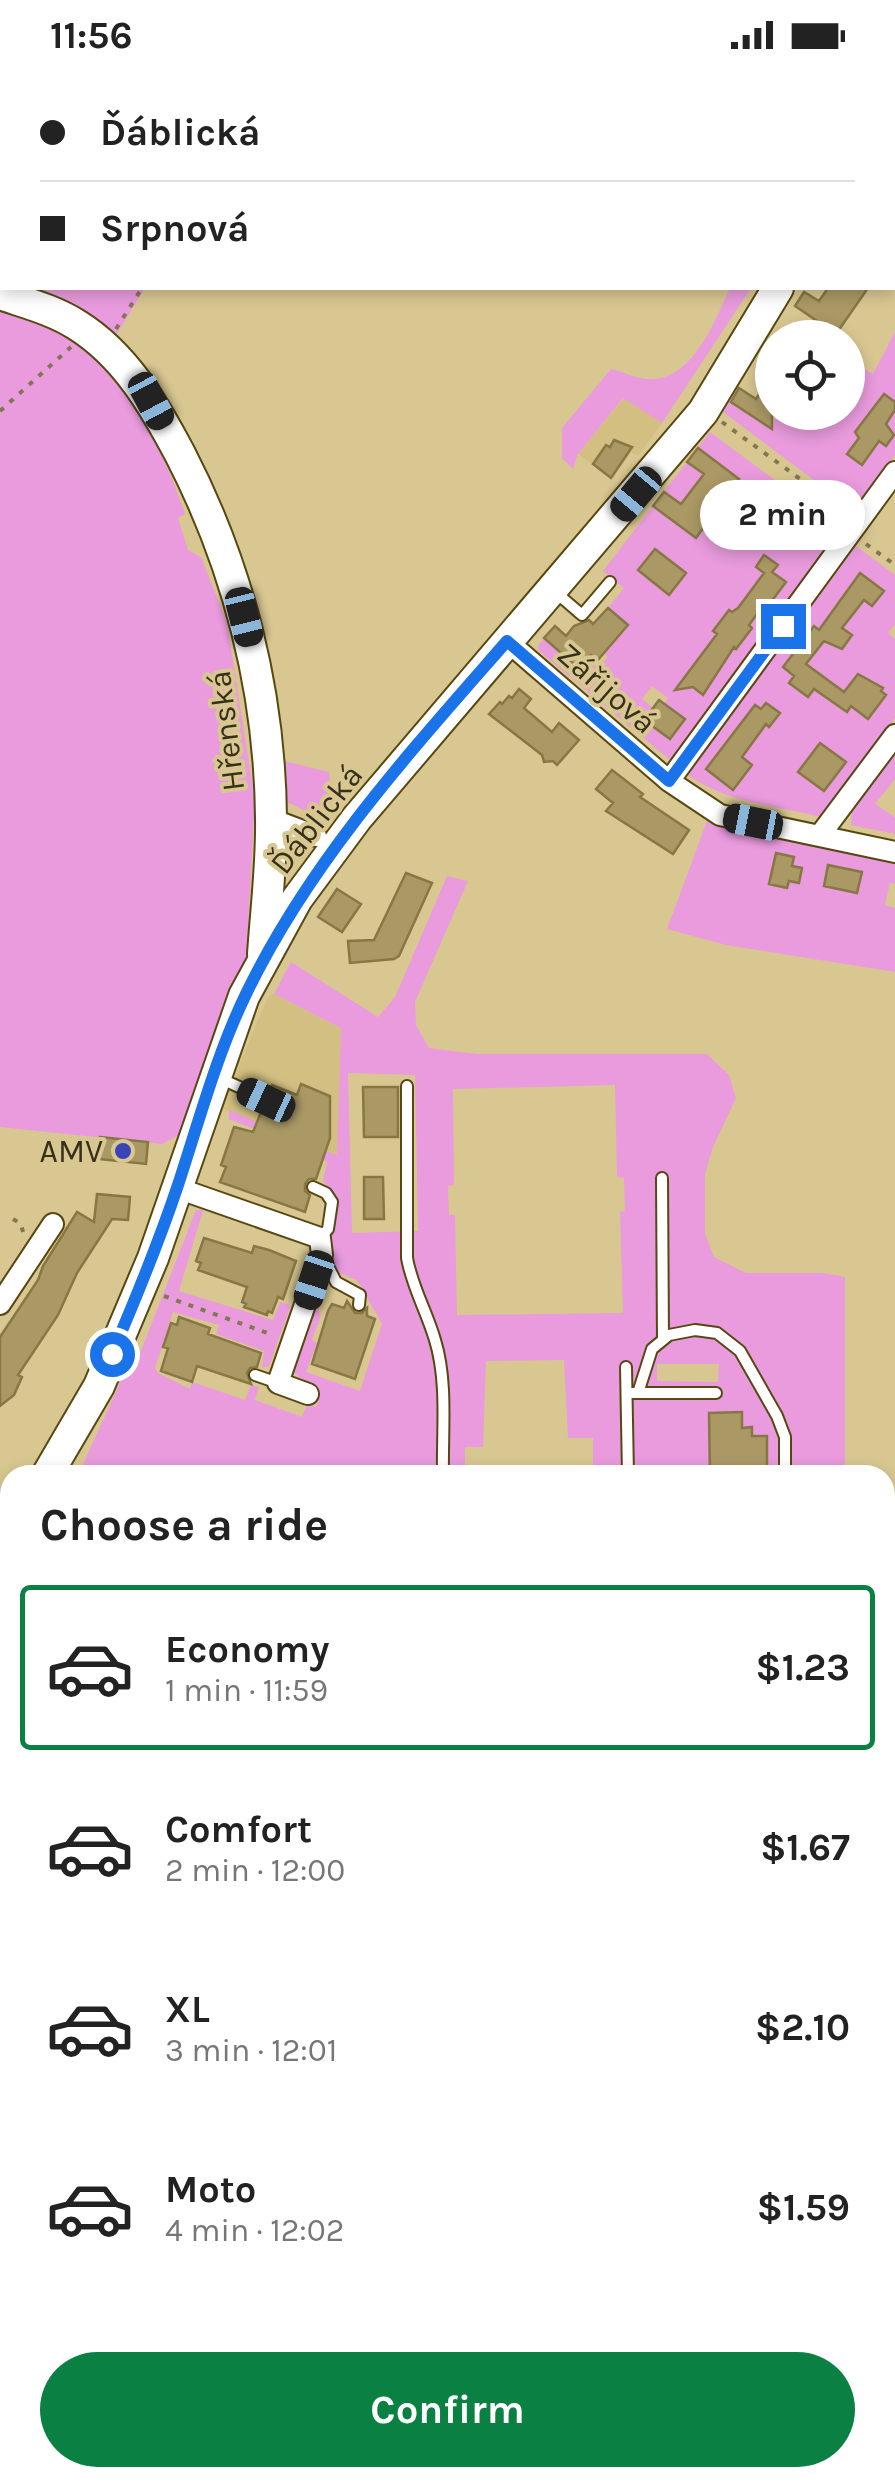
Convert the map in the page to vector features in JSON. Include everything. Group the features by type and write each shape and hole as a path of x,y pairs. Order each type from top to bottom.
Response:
{"main road":[{"name":"Ďáblická","path":"53,1465 99,1386 152,1258 244,996 297,899 332,848 703,412 777,290"},
{"name":"Hřenská","path":"0,294 46,310 100,336 151,401 196,487 223,552 251,645 265,740 272,819 262,962"}],"street":[{"path":"669,781 895,472"},
{"name":"Zářijová","path":"507,641 669,781 720,815 895,852"},
{"path":"820,835 895,735"},
{"path":"272,819 316,836"},
{"path":"177,1188 321,1246 294,1343 278,1383 308,1394"},
{"path":"0,1304 53,1224"}],"lane":[{"path":"552,590 582,615 610,582"},
{"path":"214,1076 266,1100"},
{"path":"407,1086 406,1258 440,1362 442,1465"},
{"path":"662,1178 663,1340"},
{"path":"314,1187 332,1202 321,1246 336,1282 360,1295 358,1305"},
{"path":"632,1394 652,1349 669,1335 695,1330 717,1334 740,1351 777,1416 785,1437 785,1465"},
{"path":"626,1368 632,1394 628,1465"},
{"path":"254,1375 278,1383"},
{"path":"632,1394 716,1393"}],"path":[{"path":"0,411 61,355 100,336 140,290"},
{"path":"714,416 855,527 895,564"},
{"path":"160,1295 294,1343"}],"shaded area":[{"path":"34,290 144,290 115,337 65,302"},
{"path":"729,290 750,290 662,423 623,398 578,454 573,469 562,458 562,428 611,369 635,377 664,377 690,360"},
{"path":"0,308 66,334 86,348 123,389 167,466 185,514 178,518 188,550 201,557 227,623 255,801 246,960 186,1131 162,1144 0,1127"},
{"path":"895,332 895,402 888,420 895,410 895,455 855,511 723,412 730,401 755,418 755,430 865,430 865,369 873,374"},
{"path":"624,398 662,423 638,456 631,452 613,479 578,454"},
{"path":"710,432 842,530 670,760 539,651 544,638 579,668 591,655 601,664 608,657 598,647 614,642 628,625 608,608 624,588 603,571","holes":["688,462 738,479 696,537 654,505 664,492 681,504 704,474","655,549 686,573 669,594 638,570","652,686 668,698 664,704 684,719 670,739 644,720 653,708 642,699"]},
{"path":"856,546 895,575 895,624 888,633 895,639 895,718 822,817 720,792 689,776","holes":["857,674 869,683 872,680 885,694 868,718 851,706 846,712 835,704","820,743 846,762 824,791 799,772"]},
{"path":"895,754 895,779 875,804 895,817 895,834 851,825 852,811"},
{"path":"280,760 329,772 332,798 324,814 316,816 285,801"},
{"path":"707,821 895,864 895,884 890,883 885,905 895,908 895,972 726,945 667,929"},
{"path":"447,876 468,881 415,1002 416,1025 429,1048 477,1054 707,1054 729,1075 736,1098 705,1174 705,1234 714,1257 746,1273 823,1273 845,1277 845,1465 767,1465 767,1437 752,1436 752,1428 742,1428 741,1412 709,1413 710,1465 593,1465 593,1438 568,1438 564,1360 486,1361 483,1447 465,1447 465,1465 83,1465 131,1359 139,1356 196,1210 203,1210 179,1291 273,1320 280,1302 291,1305 269,1366 262,1368 264,1351 216,1334 219,1325 173,1312 155,1368 158,1373 190,1389 192,1382 245,1400 251,1385 259,1387 255,1400 302,1417 307,1404 316,1407 320,1394 293,1372 316,1307 321,1315 312,1340 317,1343 306,1372 360,1391 382,1324 357,1280 336,1272 329,1263 336,1196 323,1181 327,1162 278,1144 279,1139 229,1119 229,1110 337,1155 341,1028 274,994 291,962 378,1017 395,997","holes":["348,1073 415,1075 418,1231 352,1233","615,1085 617,1177 624,1178 625,1211 620,1212 623,1313 457,1315 455,1215 449,1215 448,1186 454,1185 453,1089","657,1364 719,1364 718,1382 657,1381"]},
{"path":"274,994 341,1028 338,1155 222,1108 257,1022 269,996"}],"building":[{"path":"827,290 867,290 846,320 816,320 795,306 804,292 819,301"},
{"path":"739,388 755,398 755,418 731,402"},
{"path":"884,394 895,402 895,410 886,424 894,435 886,446 879,441 862,465 847,454 859,438 855,432 865,430 865,419"},
{"path":"614,440 632,447 611,478 593,464"},
{"path":"698,448 739,479 696,538 653,506 664,492 681,504 704,474 687,462"},
{"path":"786,510 823,532 812,547 793,533 790,537 774,526"},
{"path":"655,549 686,573 669,595 638,570"},
{"path":"764,555 778,565 772,572 786,582 768,606 765,603 749,625 752,628 734,647 703,695 693,687 675,690 717,634 713,631 729,610 738,608 764,573 756,567"},
{"path":"860,573 884,591 872,606 864,600 842,628 852,635 842,649 824,641 806,664 844,692 858,674 883,688 881,691 886,695 868,719 851,706 847,712 814,689 808,697 789,683 794,676 783,667 814,626 819,630"},
{"path":"608,608 628,625 597,661 591,655 579,669 544,638 555,626 566,636 574,626 589,620 593,624"},
{"path":"519,689 531,699 524,708 552,732 559,723 579,740 557,765 544,762 542,755 489,714"},
{"path":"659,700 685,719 670,739 644,720"},
{"path":"766,703 780,713 769,727 766,724 742,757 752,765 733,790 706,769 755,705 761,709"},
{"path":"820,743 846,762 824,791 798,772"},
{"path":"612,770 643,794 640,797 689,830 673,854 606,811 613,803 596,789"},
{"path":"776,853 794,857 792,866 802,868 799,883 789,881 787,888 769,884"},
{"path":"828,865 862,872 857,893 824,886"},
{"path":"406,873 432,883 399,956 350,963 348,941 374,940"},
{"path":"337,889 361,904 342,932 318,917"},
{"path":"301,1084 330,1096 330,1138 316,1179 305,1184 310,1195 305,1212 220,1182 226,1167 221,1165 234,1127 253,1132 263,1107 274,1102 272,1085 297,1095"},
{"path":"363,1087 398,1087 398,1137 364,1137"},
{"name":"AMV","path":"100,1137 148,1142 146,1164 98,1159"},
{"path":"364,1177 383,1177 384,1219 364,1219"},
{"path":"97,1194 130,1197 128,1220 112,1219 77,1273 58,1315 18,1375 22,1377 14,1395 0,1406 0,1337 77,1212 94,1222"},
{"path":"204,1238 252,1253 254,1246 296,1261 283,1299 278,1297 272,1313 268,1311 267,1315 244,1307 247,1287 198,1270 201,1263 196,1261"},
{"path":"347,1301 355,1313 367,1308 367,1316 375,1319 355,1379 312,1364 328,1311 332,1304 344,1308"},
{"path":"179,1317 210,1328 208,1334 261,1353 257,1367 247,1373 251,1384 197,1366 192,1382 161,1371 171,1323 177,1325"},
{"path":"742,1412 742,1428 752,1427 752,1436 767,1436 767,1465 710,1465 709,1413"}],"place":[{"name":"AMV","path":"123,1151"}],"route":[{"path":"112,1354 152,1258 244,996 262,962 297,899 332,848 507,641 669,781 783,626"}]}
